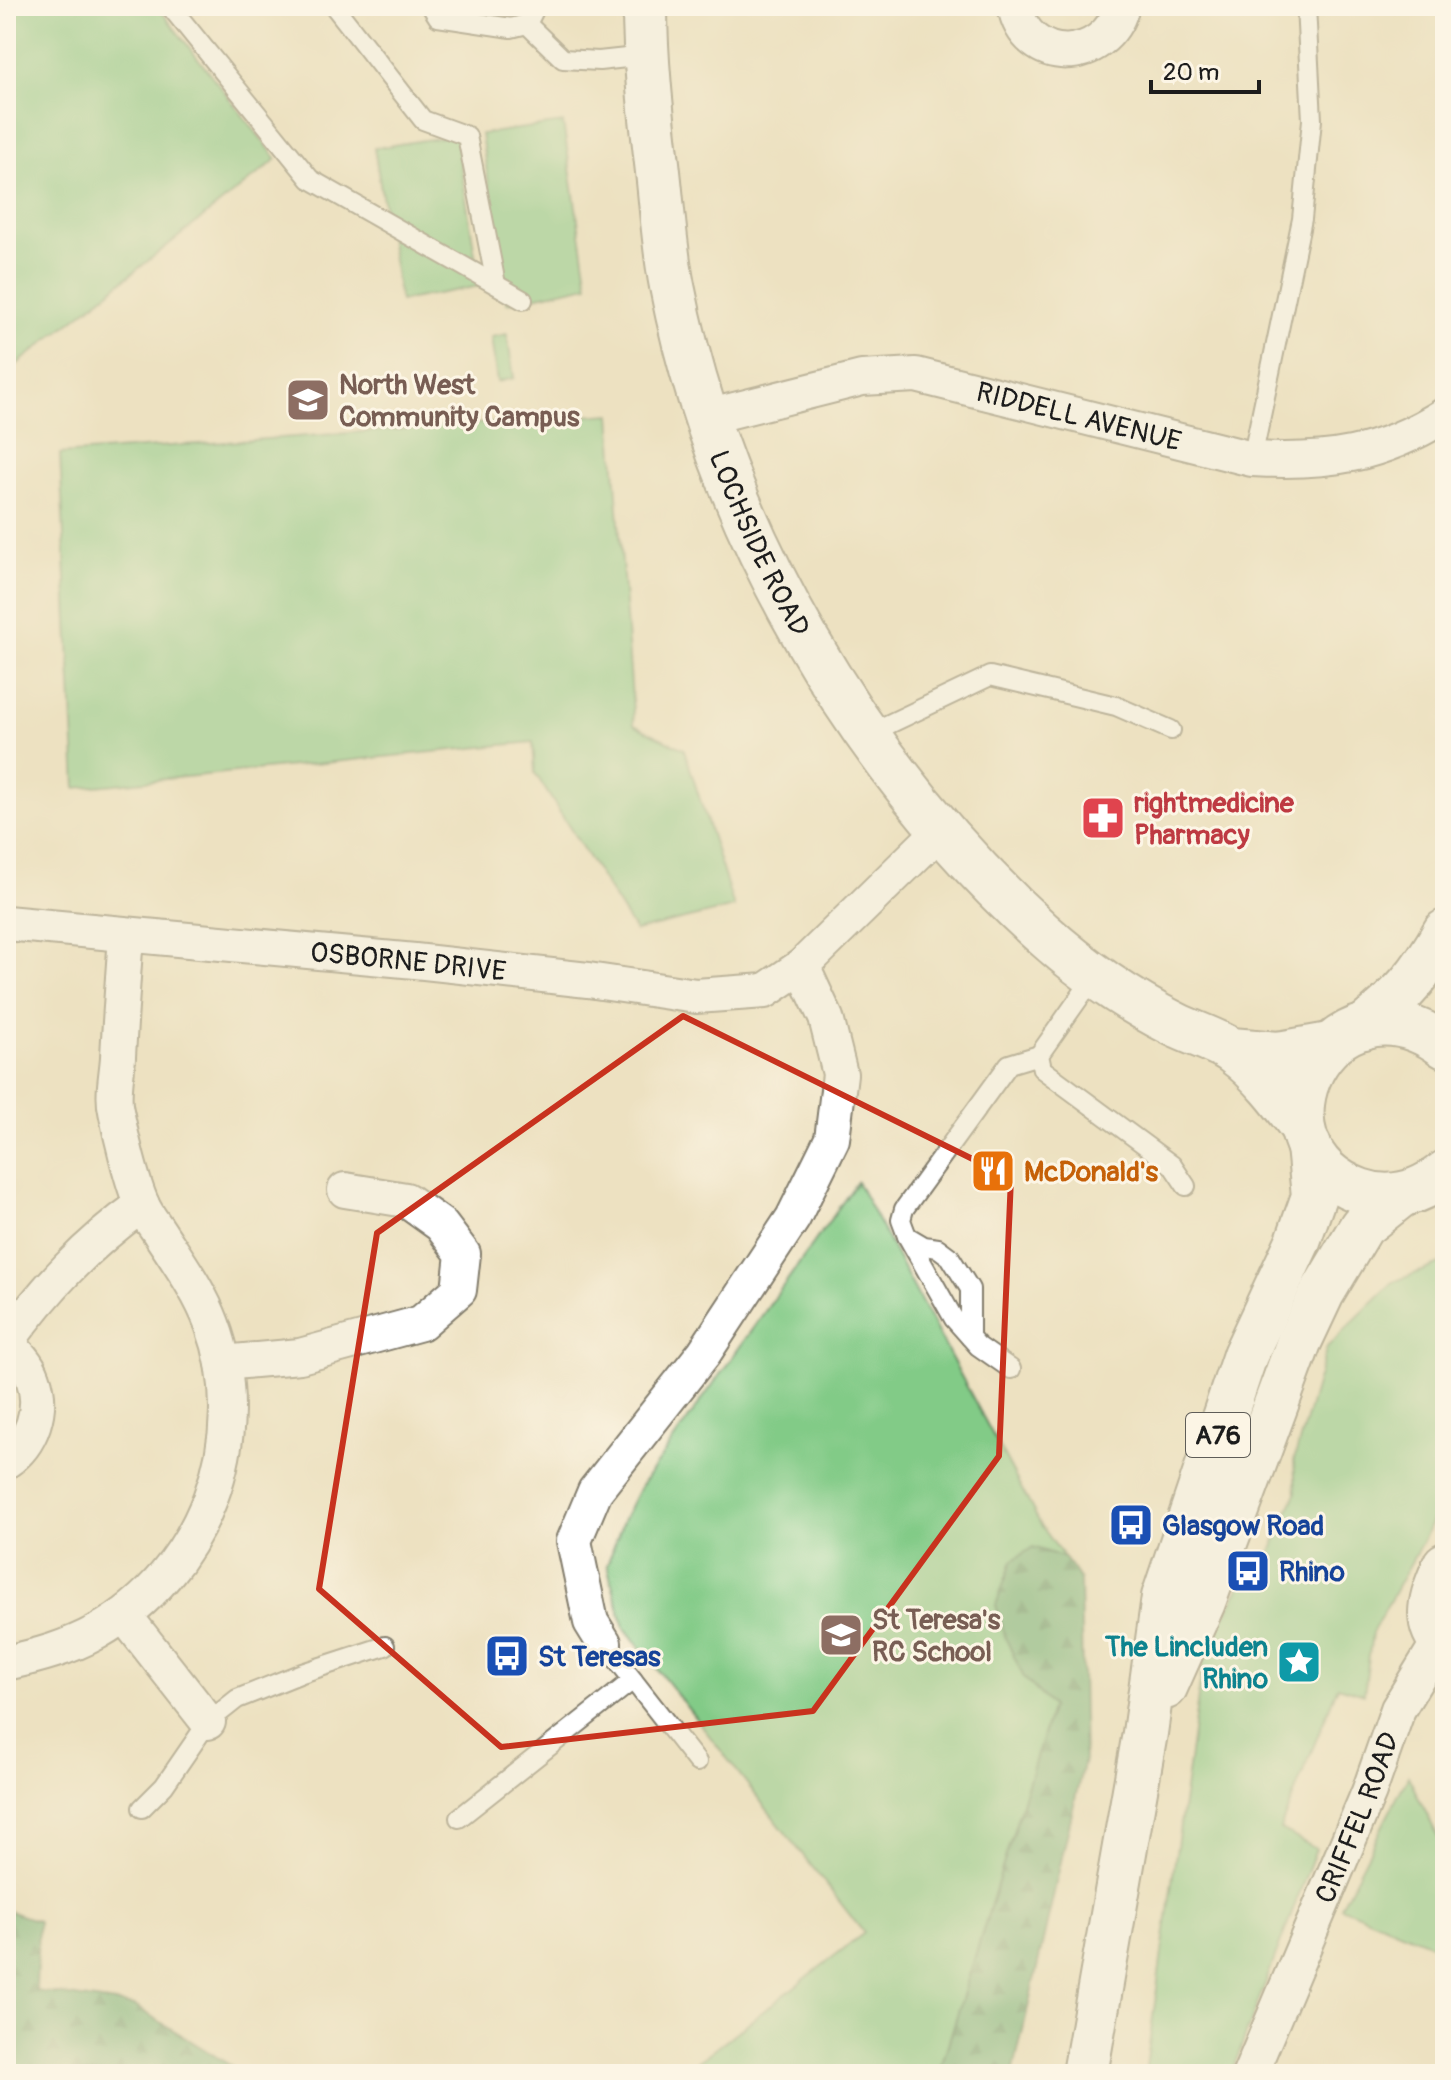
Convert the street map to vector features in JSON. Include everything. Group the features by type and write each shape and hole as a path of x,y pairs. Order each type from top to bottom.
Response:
{"main road":[{"name":"LOCHSIDE ROAD","path":"645,6 645,56 671,284 707,417 753,533 780,589 836,687 868,734 942,829 989,882 1040,931 1094,977 1176,1025 1231,1050 1276,1092 1306,1136"},
{"name":"A76","path":"1085,2074 1145,1733 1164,1597 1245,1355 1298,1241 1314,1196 1302,1097 1311,1068 1347,1036 1398,999 1429,960 1445,932"},
{"name":"LOCHSIDE ROAD","path":"1231,1050 1279,1054 1385,1023 1406,1025 1426,1032 1445,1046"},
{"name":"A76","path":"1306,1136 1324,1168 1344,1185 1372,1195 1430,1185"},
{"name":"A76","path":"1145,1733 1203,1602 1299,1342 1322,1293 1362,1226 1430,1185"},
{"name":"CRIFFEL ROAD","path":"1442,1643 1431,1622 1431,1598 1445,1565"}],"street":[{"path":"1015,6 1029,35 1053,50 1068,52 1098,43 1110,33 1122,6"},
{"name":"RIDDELL AVENUE","path":"707,417 862,378 916,375 1252,459 1297,462 1339,459 1399,441 1445,415"},
{"name":"OSBORNE DRIVE","path":"6,923 415,961 588,980 696,996 765,991 802,966 942,829"},
{"path":"6,1663 70,1646 124,1615 151,1592 194,1536 220,1470 226,1434 227,1399 223,1363 213,1327 198,1292 142,1205 115,1108 126,936"},
{"path":"604,1643 591,1622 574,1541 595,1491 704,1353 793,1218 832,1139 840,1074 826,1018 802,966"},
{"path":"223,1363 300,1356 421,1323 459,1290 463,1254 441,1225 406,1200 345,1190"},
{"path":"6,1461 25,1443 35,1423 37,1400 33,1378 22,1359 6,1343 38,1299 102,1233 142,1205"},
{"path":"124,1615 208,1722"},
{"name":"CRIFFEL ROAD","path":"1250,2074 1369,1792 1398,1709 1442,1643"}],"lane":[{"path":"170,6 310,179 523,300"},
{"path":"334,6 423,120 467,136 496,284"},
{"path":"431,6 438,17 511,28 527,24 536,6"},
{"path":"1252,459 1302,219 1312,120 1306,6"},
{"path":"527,24 563,59 599,61 645,56"},
{"path":"868,734 990,676 1116,706 1171,730"},
{"path":"1011,1369 978,1346 954,1319 901,1220 904,1209 1009,1064 1039,1055 1094,977"},
{"path":"1039,1055 1042,1069 1172,1165 1186,1186"},
{"path":"907,1236 924,1246 938,1248 950,1257 970,1289 970,1337"},
{"path":"604,1643 697,1762"},
{"path":"142,1808 164,1786 208,1722 237,1699 385,1646"},
{"path":"459,1818 633,1680"}],"highlighted area":[{"path":"683,1016 1011,1178 999,1456 813,1711 501,1747 319,1589 377,1233"}],"green space":[{"path":"6,6 157,6 277,159 6,373"},
{"path":"563,123 588,285 507,303 481,134"},
{"path":"456,135 480,286 400,301 374,148"},
{"path":"507,334 514,378 497,382 491,337"},
{"path":"611,414 634,725 684,749 734,907 635,931 535,773 533,742 76,788 60,454"},
{"path":"857,1182 1041,1525 1080,1580 1052,1706 939,2074 682,2074 864,1933 624,1627 607,1565 640,1487"},
{"path":"1445,1262 1445,1490 1425,1537 1372,1633 1364,1694 1338,1686 1280,1829 1316,1849 1231,2074 1145,2074 1204,1654 1244,1580 1259,1580 1296,1493 1294,1460 1327,1347 1393,1282"},
{"path":"1033,1547 1065,1558 1080,1580 1084,1760 1013,2074 939,2074 1052,1706 1024,1678 1006,1639 996,1605 1012,1561"},
{"path":"1408,1776 1445,1851 1445,1950 1341,1907"},
{"path":"6,1910 38,1921 36,1991 135,2006 244,2074 6,2074"}],"place":[{"name":"North West Community Campus","path":"308,400"},
{"name":"rightmedicine Pharmacy","path":"1103,818"},
{"name":"McDonald's","path":"993,1171"},
{"name":"Glasgow Road","path":"1131,1525"},
{"name":"Rhino","path":"1248,1571"},
{"name":"St Teresa's RC School","path":"841,1635"},
{"name":"St Teresas","path":"507,1656"},
{"name":"The Lincluden Rhino","path":"1299,1662"}]}
